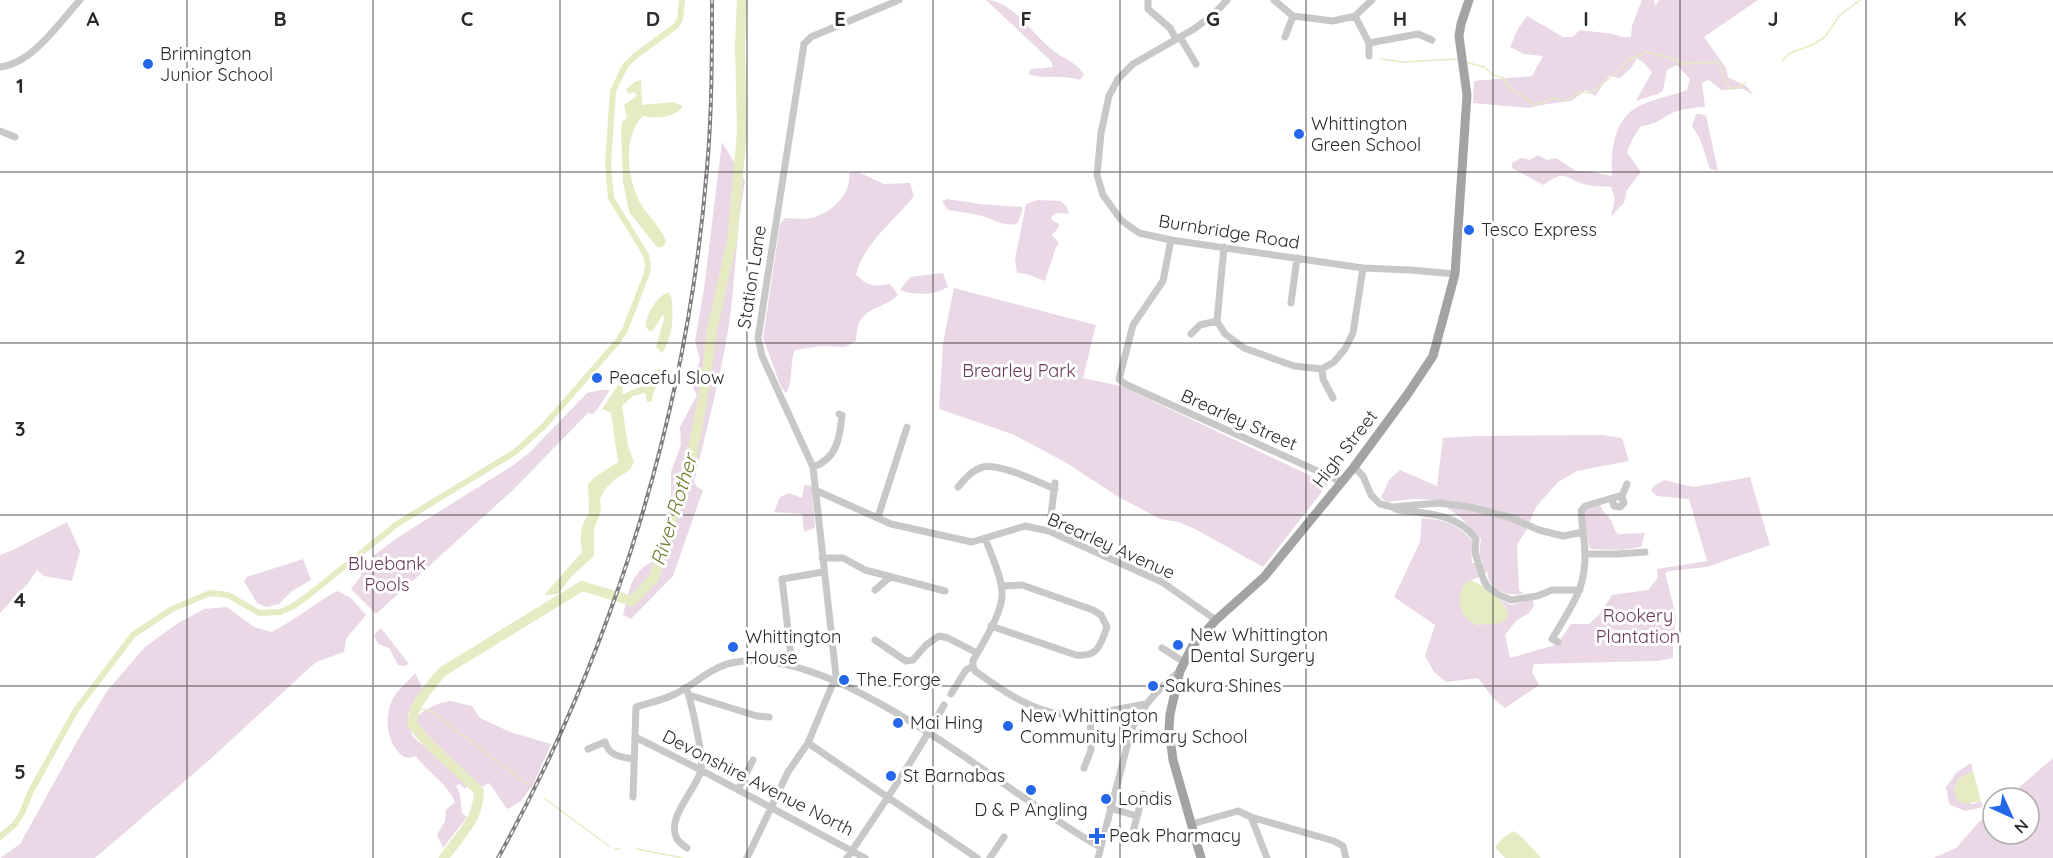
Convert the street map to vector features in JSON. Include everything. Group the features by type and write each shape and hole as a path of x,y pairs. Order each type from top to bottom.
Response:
{"main road":[{"name":"High Street","path":"1182,666 1193,645 1216,620 1264,577 1342,482 1433,356 1455,274 1467,95 1459,36 1468,0"},
{"path":"1182,666 1172,705 1169,729 1173,760 1201,858"}],"street":[{"path":"0,67 22,61 80,0"},
{"name":"Station Lane","path":"834,681 836,676 813,467 762,356 758,338 804,44 812,37 899,0"},
{"path":"1148,0 1148,9 1170,28 1196,64"},
{"name":"Burnbridge Road","path":"1227,0 1214,14 1133,64 1118,79 1109,96 1101,134 1097,175 1103,195 1121,220 1139,233 1171,240 1363,268 1455,274"},
{"path":"1274,0 1293,16 1333,21 1355,16 1372,0"},
{"path":"1285,37 1293,16"},
{"path":"1355,16 1369,44 1370,56"},
{"path":"1369,44 1418,34 1432,40"},
{"path":"0,131 15,137"},
{"name":"Brearley Street","path":"1171,240 1163,281 1133,325 1119,379 1125,384 1342,482"},
{"path":"1224,247 1217,321 1226,334 1244,348 1294,366 1322,369 1335,362 1345,349 1353,333 1363,268"},
{"path":"1291,303 1297,258"},
{"path":"1191,334 1200,325 1217,321"},
{"path":"1322,369 1323,380 1333,398"},
{"path":"813,467 829,459 834,449 841,432 842,415 839,414"},
{"path":"878,517 907,428"},
{"path":"958,487 971,473 984,466 998,467 1055,486 1049,531"},
{"path":"1354,467 1363,476 1371,495 1380,504 1398,510 1435,514 1460,523 1476,539 1474,553 1484,581 1488,588 1499,595 1511,600 1537,596 1552,590 1580,590"},
{"path":"1558,642 1552,639 1580,590 1585,576 1587,554 1581,511 1585,506 1619,496 1621,498 1627,484"},
{"name":"Brearley Avenue","path":"815,490 891,524 972,542 1025,526 1049,531 1162,582 1216,620"},
{"path":"1392,507 1413,504 1449,504 1509,517 1539,530 1563,536 1583,532"},
{"path":"951,694 966,670 972,666 1003,594 985,538"},
{"path":"1587,554 1645,552"},
{"path":"822,558 843,558 865,570 945,591"},
{"path":"792,665 782,579 823,572"},
{"path":"875,590 890,577"},
{"path":"991,626 1085,656 1094,653 1100,647 1107,627 1101,615 1093,610 1022,585 1001,586"},
{"path":"875,640 906,661 913,660 926,645 939,636 948,638 977,653"},
{"path":"1162,648 1182,666"},
{"path":"633,797 636,707 688,691 719,667 732,663 770,662 792,665 834,681 895,712 1100,848"},
{"path":"972,666 983,677 1038,708 1063,714 1146,704"},
{"name":"High Street","path":"1098,858 1131,731 1137,716 1182,666"},
{"path":"747,858 788,772 808,743 834,681"},
{"path":"688,691 757,716 769,717"},
{"path":"687,848 676,838 675,826 679,812 701,770 700,747 688,691"},
{"path":"847,858 888,798 944,705"},
{"path":"1084,768 1091,750 1090,712"},
{"name":"Devonshire Avenue North","path":"635,737 865,858"},
{"path":"588,748 605,742 612,754 621,758 634,759"},
{"path":"808,743 977,858"},
{"path":"738,790 753,760"},
{"path":"1133,832 1143,794"},
{"path":"1110,808 1137,816"},
{"path":"1192,824 1238,811 1251,817 1334,841 1343,846 1346,858"},
{"path":"1251,817 1267,858"},
{"path":"990,858 1004,837"}],"green space":[{"path":"986,0 996,2 1014,12 1055,52 1077,67 1084,75 1080,80 1028,74 1031,69 1053,67 1051,61"},
{"path":"1642,0 1654,0 1655,6 1659,0 1758,0 1704,37 1726,68 1728,77 1746,86 1754,95 1743,89 1721,90 1709,80 1702,83 1705,107 1675,112 1655,123 1641,126 1627,152 1641,172 1627,190 1624,203 1611,216 1615,198 1611,187 1590,186 1565,176 1557,177 1543,185 1512,168 1512,163 1521,158 1530,160 1538,155 1547,160 1556,158 1576,171 1612,176 1615,138 1623,120 1629,113 1643,104 1687,90 1690,79 1677,65 1667,70 1663,90 1660,93 1636,101 1652,72 1637,58 1631,68 1620,78 1609,76 1595,96 1586,90 1571,101 1529,108 1473,103 1474,81 1532,76 1543,56 1524,54 1510,47 1527,16 1563,37 1572,37 1580,30 1631,37 1632,26"},
{"path":"1696,114 1706,116 1718,171 1710,169 1700,139 1692,126"},
{"path":"722,142 745,181 728,331 694,483 703,490 673,576 631,619 623,615 632,582 647,564 656,560 671,500 671,472 681,445 680,427 697,395 691,384 700,360 695,341 704,289"},
{"path":"858,172 884,184 910,183 914,196 873,242 856,274 871,285 890,284 898,295 865,315 857,329 856,341 845,347 821,346 795,350 790,383 786,393 781,387 763,338 780,224 785,218 804,219 829,210 842,198 849,182 849,173"},
{"path":"947,199 1022,207 1022,212 1018,223 1004,224 978,215 948,210 942,201"},
{"path":"1038,200 1061,201 1067,207 1069,214 1056,213 1051,217 1059,224 1052,235 1059,243 1045,281 1017,273 1015,259 1026,204"},
{"path":"943,273 948,287 943,290 924,294 900,290 910,277"},
{"name":"Brearley Park","path":"954,288 1096,325 1083,378 1121,386 1328,484 1263,567 1197,530 1179,522 1160,519 1117,496 1065,462 1012,434 939,409 943,343"},
{"name":"Bluebank Pools","path":"610,390 594,414 588,413 514,489 376,614 351,589 361,576 361,565 397,538 515,464 530,452 587,393"},
{"name":"Rookery Plantation","path":"1602,435 1622,438 1629,461 1577,471 1558,482 1536,507 1526,531 1517,544 1519,590 1524,594 1505,593 1495,588 1488,578 1487,571 1480,577 1466,582 1476,625 1497,623 1507,609 1499,599 1511,605 1533,599 1534,606 1529,613 1516,621 1505,635 1510,658 1552,646 1560,640 1571,624 1589,624 1599,615 1612,595 1648,590 1658,578 1657,569 1707,561 1689,499 1657,496 1651,491 1654,486 1664,480 1694,487 1750,477 1770,545 1707,567 1665,573 1676,616 1673,658 1657,661 1534,664 1532,672 1539,685 1505,708 1494,699 1478,678 1446,682 1434,672 1425,656 1435,625 1394,597 1420,542 1422,518 1457,527 1468,536 1473,542 1472,563 1483,563 1479,555 1481,539 1461,518 1437,500 1412,499 1387,502 1381,498 1389,480 1400,470 1437,486 1443,438"},
{"path":"804,485 812,486 815,528 804,532 802,514 774,512 780,497 789,493 802,498"},
{"path":"1600,504 1618,534 1645,533 1641,547 1621,550 1591,549 1583,514 1588,507"},
{"path":"67,522 80,551 72,581 44,576 37,570 0,613 0,555"},
{"path":"303,559 311,580 292,591 279,604 266,607 257,603 244,581 247,577"},
{"path":"337,591 351,598 366,615 346,639 344,652 316,662 206,763 95,858 0,858 20,844 107,691 145,647 178,623 204,609 227,607 254,627 272,632"},
{"path":"381,628 409,664 398,665 389,648 378,644 374,635"},
{"path":"415,673 424,691 408,713 408,722 413,737 468,784 465,789 460,784 456,786 460,795 462,813 467,817 443,848 437,835 445,821 446,810 455,802 447,789 416,756 407,758 398,752 388,730 388,715 392,701"},
{"path":"450,701 472,706 480,718 510,732 551,744 533,785 520,802 507,809 489,783 482,787 429,743 416,728 417,716 433,706"},
{"path":"2053,758 2053,858 1933,858 1956,848 1981,820 1981,846 2041,846 2041,786 2021,786"},
{"path":"1971,763 1973,771 1958,779 1955,790 1958,801 1973,804 1981,801 1981,807 1965,811 1949,804 1946,787 1957,772"}],"shaded area":[{"path":"641,80 642,105 673,102 683,106 680,110 665,117 643,116 632,135 630,172 642,206 666,241 664,246 658,248 629,212 623,182 621,129 622,122 627,118 624,105 637,96 634,92 628,94 626,89"},
{"path":"668,292 672,303 672,326 662,353 656,347 664,319 663,314 650,332 645,326 653,306"},
{"path":"659,368 662,373 652,402 647,402 645,393 633,396 622,406 628,446 634,462 630,470 605,489 600,499 601,512 594,528 594,556 572,576 558,594 544,595 582,552 581,532 583,523 589,514 588,484 618,462 611,413 602,409 618,385 623,387 622,393 624,394 644,384"},
{"path":"1471,580 1489,591 1502,603 1508,615 1505,620 1495,624 1476,625 1465,616 1460,606 1460,595 1461,590"},
{"path":"1973,771 1981,801 1965,804 1958,801 1954,790 1958,779"},
{"path":"1513,831 1522,837 1541,858 1505,858 1495,847"}],"waterway":[{"path":"0,837 15,824 22,813 31,791 76,710 133,635 172,609 210,593 228,595 259,613 280,612 292,607 397,524 515,452 544,426 618,341 625,330 647,273 648,264 646,255 611,198 608,164 613,91 625,66 676,26 680,19 682,0"},
{"name":"River Rother","path":"444,858 472,819 479,791 427,742 412,724 418,703 427,690 442,672 582,586 632,601 654,578 692,455 705,386 712,330 732,241 742,132 740,47 742,0"},
{"path":"1782,61 1790,53 1812,45 1825,37 1839,16 1860,0"},
{"path":"1465,62 1484,67 1493,75 1503,78 1512,89 1535,105 1554,98 1567,100 1579,92 1591,93 1622,68 1626,61 1647,52 1674,59 1683,64 1718,62 1729,88 1739,88 1746,82"},
{"path":"1381,59 1402,62 1458,59"},
{"path":"416,707 432,712 489,755"},
{"path":"490,756 497,762"},
{"path":"500,764 528,784"},
{"path":"544,798 609,846"},
{"path":"615,849 620,849"},
{"path":"637,849 683,858"}],"railway":[{"path":"498,858 540,778 611,610 639,524 663,436 683,347 697,258 710,126 712,0"}],"place":[{"name":"Brimington Junior School","path":"148,64"},
{"name":"Whittington Green School","path":"1299,134"},
{"name":"Tesco Express","path":"1469,230"},
{"name":"Peaceful Slow","path":"597,378"},
{"name":"New Whittington Dental Surgery","path":"1178,645"},
{"name":"Whittington House","path":"733,647"},
{"name":"The Forge","path":"844,680"},
{"name":"Sakura Shines","path":"1153,686"},
{"name":"Mai Hing","path":"898,723"},
{"name":"New Whittington Community Primary School","path":"1008,726"},
{"name":"St Barnabas","path":"891,776"},
{"name":"D & P Angling","path":"1031,790"},
{"name":"Londis","path":"1106,799"},
{"name":"Peak Pharmacy","path":"1097,836"}]}
